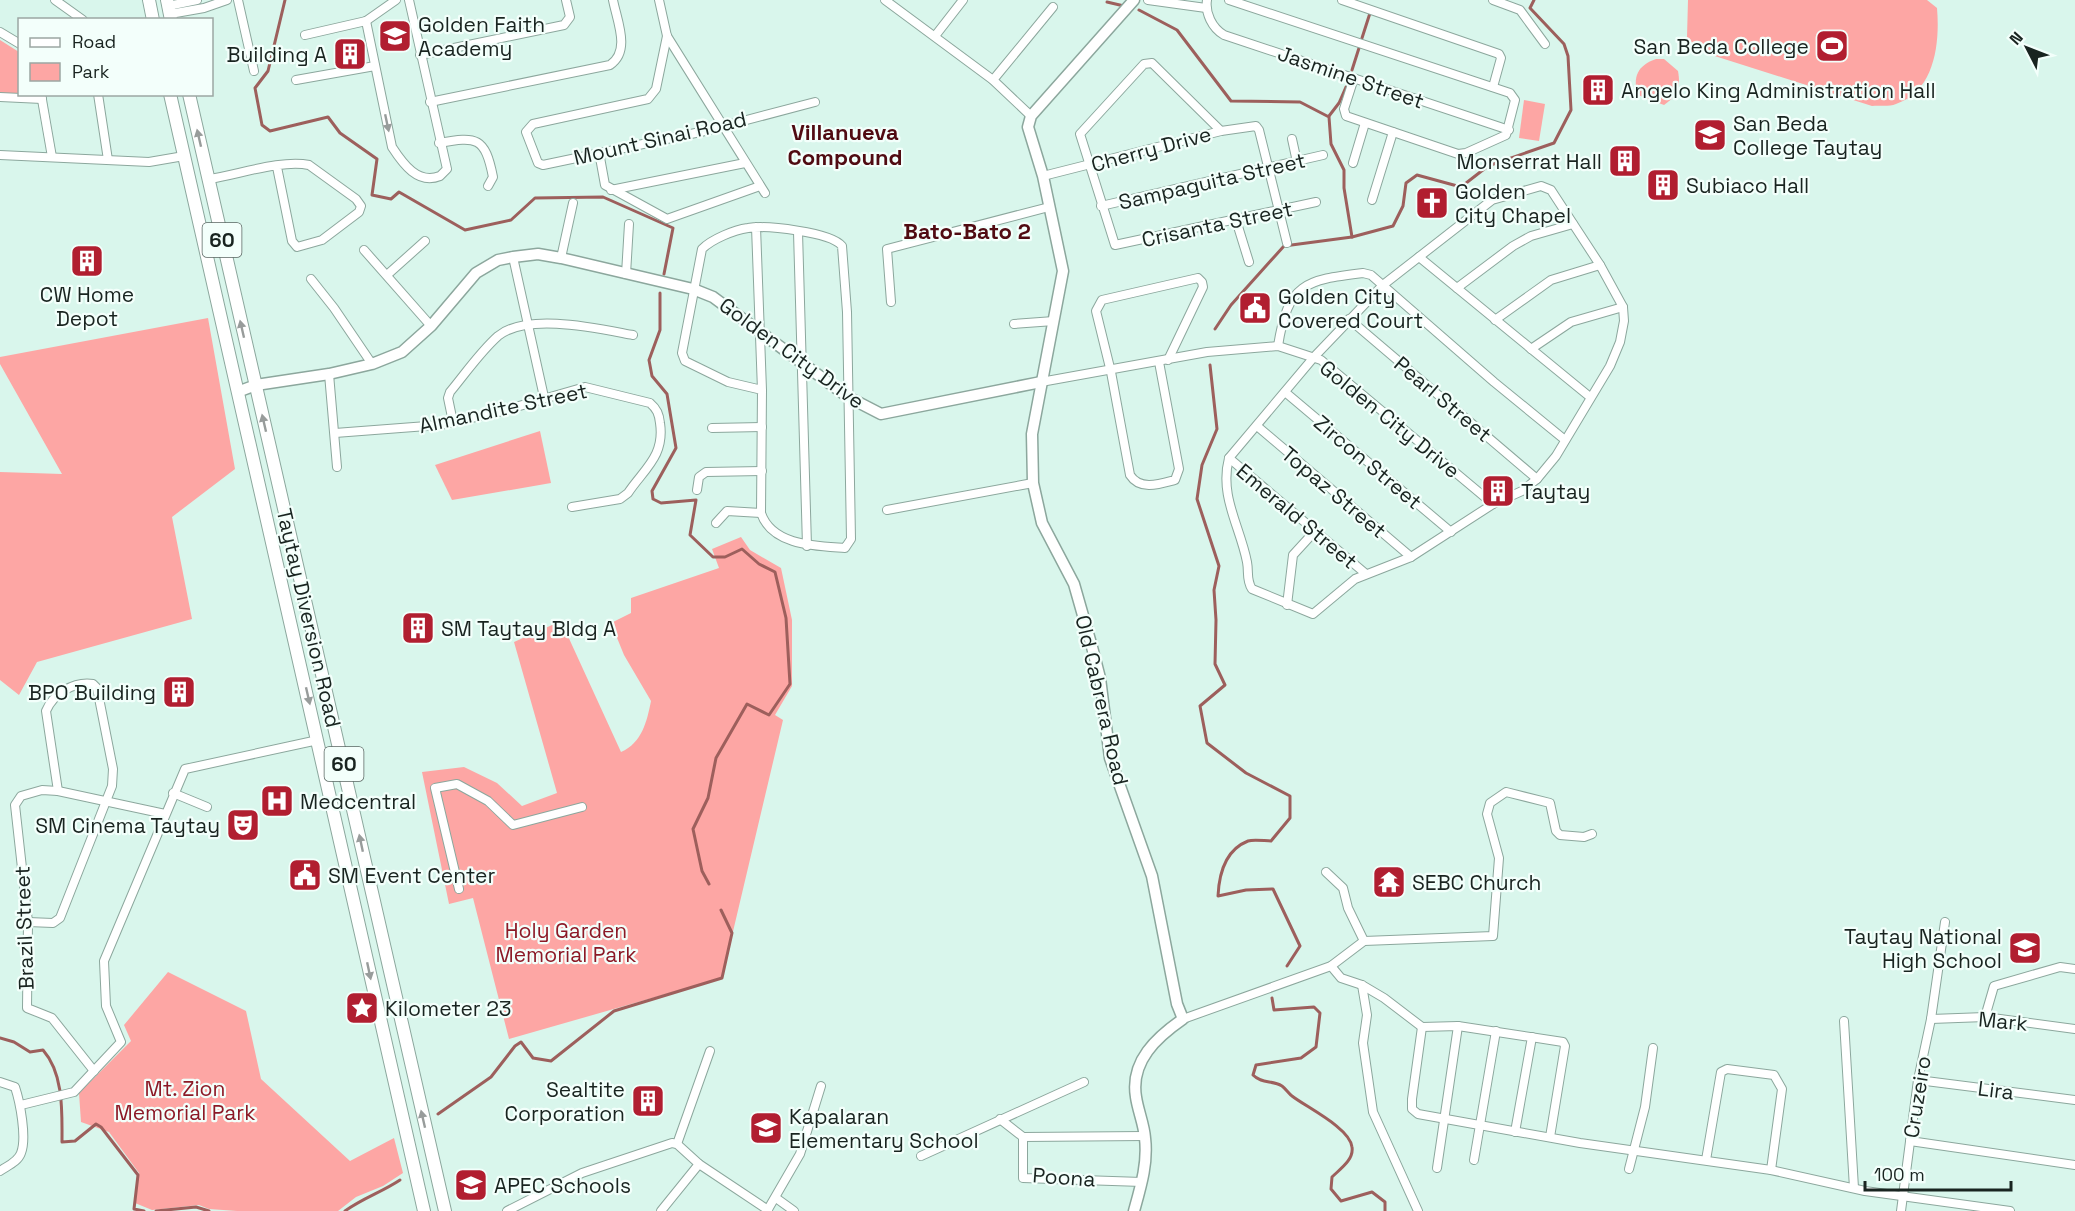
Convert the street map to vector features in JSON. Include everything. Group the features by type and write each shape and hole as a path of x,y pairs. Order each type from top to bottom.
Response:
{"main road":[{"path":"149,0 153,18"},
{"name":"Taytay Diversion Road","path":"170,96 240,392 424,1211"},
{"name":"Taytay Diversion Road","path":"189,96 445,1211"},
{"path":"417,1180 437,1176"}],"street":[{"path":"55,0 80,18"},
{"path":"169,10 197,0"},
{"path":"204,0 215,2"},
{"path":"169,10 204,8 215,2 227,0"},
{"path":"238,0 254,70"},
{"path":"304,35 366,21 396,0"},
{"path":"366,21 392,147 402,163 424,179 440,176 447,169 430,102 410,0"},
{"path":"420,55 564,25 570,17 566,0"},
{"path":"430,102 610,65 620,59 623,49 613,0"},
{"path":"599,152 603,182 611,190 667,219 763,190 667,36 659,0"},
{"path":"885,0 993,80 1031,116 1134,0"},
{"path":"935,36 963,0"},
{"path":"1148,0 1206,4"},
{"path":"1229,0 1493,87 1514,96 1514,111 1509,130 1501,138 1458,154 1365,123 1344,113 1354,78"},
{"path":"1342,0 1494,52 1501,58 1493,87"},
{"path":"1493,0 1520,10 1545,44"},
{"name":"Jasmine Street","path":"1206,4 1214,27 1224,34 1509,130"},
{"path":"993,80 1053,7"},
{"path":"0,32 18,43"},
{"name":"Mount Sinai Road","path":"667,36 656,89 648,99 533,123 526,132 534,158 543,165 705,131 815,102"},
{"path":"1101,206 1080,134 1144,64 1152,63 1221,131"},
{"path":"296,80 375,66"},
{"path":"98,96 108,160"},
{"path":"0,97 42,97 52,157"},
{"name":"Old Cabrera Road","path":"1031,116 1028,127 1042,176 1063,271 1032,434 1033,483 1042,523 1074,584 1081,608 1100,678 1110,758 1152,876 1177,1004 1184,1019"},
{"path":"1353,163 1365,123"},
{"name":"Cherry Drive","path":"1042,176 1250,125 1259,130 1267,169"},
{"path":"1372,200 1393,132"},
{"path":"439,143 472,139 478,141 488,157 494,177 488,186"},
{"path":"1292,139 1297,162"},
{"path":"0,155 149,162 184,156"},
{"name":"Sampaguita Street","path":"1101,206 1323,155"},
{"path":"209,179 277,167 300,163 309,165 356,199 361,206 359,212 322,240 297,247 292,242 277,167"},
{"path":"611,190 746,163"},
{"path":"1267,169 1287,243"},
{"path":"1542,186 1551,190 1600,265 1623,307 1624,321 1620,342 1610,366 1566,440 1537,479 1522,491 1493,504 1411,557 1346,584 1312,614 1251,589 1248,584 1248,564 1226,495 1226,469 1229,458 1348,319 1383,285 1419,257 1492,200 1542,186"},
{"name":"Crisanta Street","path":"1101,206 1112,242 1119,246 1316,202"},
{"path":"561,258 573,203"},
{"path":"891,302 887,249 1049,207"},
{"path":"1236,220 1249,262"},
{"path":"626,274 629,224"},
{"path":"1457,288 1513,246 1531,236 1573,224"},
{"path":"756,227 762,390 761,513 778,533 792,542 807,546 844,548 850,539 848,397 842,246 833,238 756,227 746,228 706,245 702,249 682,353 684,361 728,382 762,390"},
{"path":"798,232 807,546"},
{"path":"387,275 425,241"},
{"path":"364,250 431,326"},
{"name":"Golden City Drive","path":"240,392 256,385 329,374 372,364 402,352 431,326 476,273 498,260 538,254 693,289 713,297 848,397 881,414 1207,352 1278,346 1314,357 1493,504"},
{"path":"513,257 544,397"},
{"path":"1419,257 1590,397"},
{"path":"1495,320 1551,280 1600,265"},
{"path":"1278,346 1288,306 1309,282 1363,273 1371,275 1494,382 1566,440"},
{"path":"1159,362 1179,469 1175,480 1157,484 1140,484 1134,482 1130,475 1111,372 1096,311 1097,305 1102,300 1198,278 1203,282 1203,287 1168,360"},
{"path":"311,279 372,364"},
{"path":"1532,349 1571,322 1623,307"},
{"name":"Pearl Street","path":"1348,319 1537,479"},
{"path":"1014,324 1054,321"},
{"path":"453,422 448,398 450,392 497,337 529,325 561,322 633,335"},
{"path":"329,374 337,467"},
{"name":"Almandite Street","path":"335,433 453,422 502,411 544,397 590,386 650,403 658,414 661,447 628,494 620,499 572,507"},
{"name":"Zircon Street","path":"1285,392 1451,532"},
{"name":"Topaz Street","path":"1257,426 1411,557"},
{"path":"712,428 762,427"},
{"name":"Emerald Street","path":"1229,458 1366,574"},
{"path":"697,490 699,477 706,472 762,471"},
{"path":"887,510 1033,483"},
{"path":"716,523 727,511 761,513"},
{"path":"1287,605 1293,555 1315,531"},
{"path":"28,922 53,923 60,918 112,786 113,769 97,688 93,684 69,687 56,696 46,711 57,791"},
{"path":"21,1105 74,1092 121,1042 120,1034 106,1006 104,961 172,793 185,769 318,740"},
{"path":"459,889 435,788 457,784 488,801 513,825 582,807"},
{"name":"Brazil Street","path":"94,1071 52,1018 27,1008 28,922 16,800 27,793 42,789 165,814"},
{"path":"1134,1211 1146,1163 1145,1136 1135,1095 1135,1078 1143,1055 1163,1033 1184,1019 1331,966 1364,941 1493,936 1499,858 1487,814 1490,803 1506,792 1550,803 1556,831 1560,835 1584,837 1592,834"},
{"path":"172,793 207,807"},
{"path":"1326,872 1343,888 1348,908 1364,941"},
{"name":"Cruzeiro","path":"1901,1211 1918,1080 1931,1019 1944,922"},
{"path":"1331,966 1341,978 1362,985 1422,1027 1458,1026 1563,1042 1565,1046 1550,1137"},
{"path":"1985,1017 1994,986 2060,967 2075,969"},
{"path":"1362,985 1367,1015 1363,1043 1372,1112 1418,1211"},
{"name":"Mark","path":"1931,1019 1985,1017 2075,1029"},
{"path":"1844,1021 1854,1188"},
{"path":"1437,1168 1458,1026"},
{"path":"1422,1027 1412,1109 1418,1114 1515,1132 1771,1170 1865,1191 2010,1211"},
{"path":"1474,1160 1496,1031"},
{"path":"1515,1132 1532,1037"},
{"path":"1629,1169 1646,1098 1653,1048"},
{"path":"677,1144 710,1051"},
{"path":"1706,1160 1721,1072 1726,1069 1774,1075 1780,1080 1782,1089 1771,1170"},
{"name":"Lira","path":"1918,1080 2075,1100"},
{"path":"0,1082 15,1087 21,1105 21,1153 0,1171"},
{"path":"921,1156 1084,1082"},
{"path":"677,1144 699,1164 767,1210 800,1154 821,1086"},
{"path":"1000,1119 1023,1137 1145,1136"},
{"name":"Poona","path":"1023,1137 1023,1178 1142,1182"},
{"path":"1910,1141 2075,1165"},
{"path":"507,1211 582,1173 677,1144"},
{"path":"661,1211 699,1164"},
{"path":"776,1198 794,1211"}],"green space":[{"name":"San Beda College","path":"1688,0 1927,0 1937,8 1936,50 1927,77 1909,98 1893,105 1872,106 1699,51 1687,37"},
{"path":"0,40 18,51 18,95 0,94"},
{"path":"1656,59 1664,59 1678,71 1677,91 1664,105 1638,95 1636,89 1638,72"},
{"path":"1524,100 1545,104 1539,141 1519,138"},
{"path":"208,318 235,469 172,517 192,619 37,662 19,695 0,680 0,472 62,474 0,364 0,357"},
{"path":"540,431 551,483 452,500 435,465"},
{"name":"Holy Garden Memorial Park","path":"741,537 750,550 781,568 792,620 792,686 775,715 783,720 722,978 509,1039 473,898 449,904 422,772 464,767 497,783 522,806 557,793 514,642 561,621 621,752 628,748 642,731 651,701 624,655 611,623 631,613 631,598 719,568 712,549"},
{"name":"Mt. Zion Memorial Park","path":"168,972 246,1011 261,1079 350,1161 394,1138 403,1173 383,1186 356,1197 338,1211 237,1211 209,1209 199,1205 152,1210 135,1203 139,1173 109,1132 81,1122 79,1093 131,1041 124,1025"}],"waterway":[{"path":"285,0 268,71 255,88 262,125 270,131 328,117 340,133 377,159 372,195 391,199 399,192 465,230 511,220 535,198 603,197 673,228 664,274"},
{"path":"1352,237 1393,226 1403,206 1406,183 1417,175 1461,187 1488,166 1554,143 1571,110 1568,56 1564,44 1530,8 1534,0"},
{"path":"1107,2 1124,6"},
{"path":"1139,10 1177,30 1231,101 1300,102 1329,117 1331,144 1344,170 1344,188 1352,237 1284,246 1231,305 1215,329"},
{"path":"1362,38 1370,13"},
{"path":"1352,70 1359,48"},
{"path":"1329,116 1339,103 1346,87"},
{"path":"660,293 660,330 649,360 652,376 667,394 676,448 652,491 653,499 661,503 696,500 690,535 713,557 725,557 742,549 759,564 775,572 786,618 790,684 769,715 747,704 716,758 708,798 693,829 702,871 709,884"},
{"path":"1210,365 1217,429 1202,465 1197,499 1219,566 1214,590 1215,664 1225,685 1200,706 1207,743 1246,773 1290,796 1290,818 1271,841 1248,841 1234,850 1222,871 1218,896 1246,890 1273,889 1300,946 1287,966"},
{"path":"438,1114 491,1077 515,1046 521,1042 533,1058 551,1061 614,1011 722,978 732,933 721,910"},
{"path":"1272,998 1274,1010 1314,1007 1320,1013 1316,1047 1301,1058 1256,1065 1253,1075 1260,1080 1282,1086 1292,1096 1336,1125 1344,1133 1352,1147 1352,1152 1346,1164 1332,1177 1331,1189 1341,1201 1372,1192 1385,1202 1385,1211"},
{"path":"0,1038 14,1042 30,1052 43,1050 55,1070 58,1082 62,1106 62,1142 75,1141 96,1124 101,1127 138,1175 134,1209 144,1211"},
{"path":"345,1211 400,1180"},
{"path":"156,1211 196,1207 209,1211"}],"place":[{"name":"Golden Faith Academy","path":"395,36"},
{"name":"San Beda College","path":"1832,46"},
{"name":"Building A","path":"350,54"},
{"name":"Angelo King Administration Hall","path":"1598,90"},
{"name":"San Beda College Taytay","path":"1710,135"},
{"name":"Monserrat Hall","path":"1625,161"},
{"name":"Subiaco Hall","path":"1663,185"},
{"name":"Golden City Chapel","path":"1432,203"},
{"name":"CW Home Depot","path":"87,261"},
{"name":"Golden City Covered Court","path":"1255,308"},
{"name":"Taytay","path":"1498,491"},
{"name":"SM Taytay Bldg A","path":"418,628"},
{"name":"BPO Building","path":"179,692"},
{"name":"Medcentral","path":"277,801"},
{"name":"SM Cinema Taytay","path":"243,825"},
{"name":"SM Event Center","path":"305,875"},
{"name":"SEBC Church","path":"1389,882"},
{"name":"Taytay National High School","path":"2025,948"},
{"name":"Kilometer 23","path":"362,1008"},
{"name":"Sealtite Corporation","path":"648,1101"},
{"name":"Kapalaran Elementary School","path":"766,1128"},
{"name":"APEC Schools","path":"471,1185"}],"district":[{"name":"Villanueva Compound","path":"845,144"},
{"name":"Bato-Bato 2","path":"967,231"}]}
